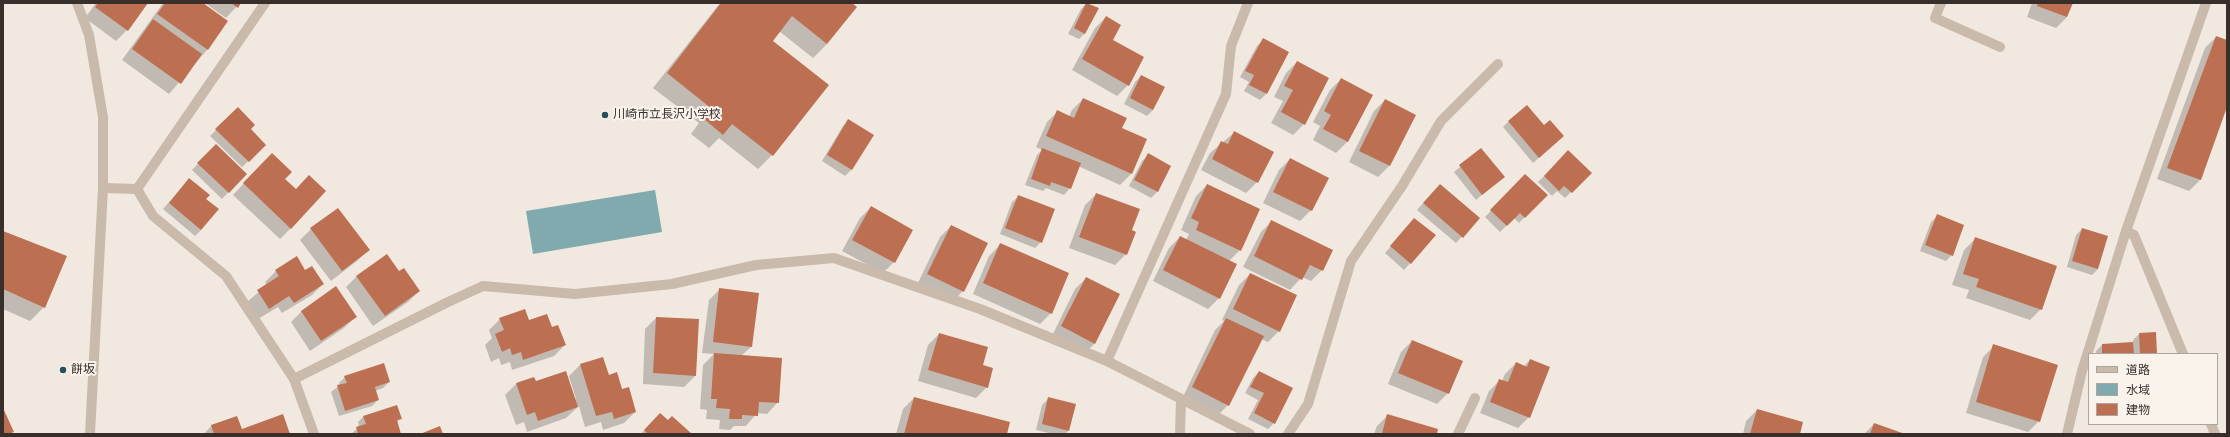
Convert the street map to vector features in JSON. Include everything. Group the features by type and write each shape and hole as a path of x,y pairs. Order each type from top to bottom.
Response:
{"street":[{"path":"77,3 89,35 103,117 103,188 90,434"},
{"path":"137,189 265,3"},
{"path":"1107,361 1226,94 1231,46 1248,3"},
{"path":"1941,3 1936,18 2000,47"},
{"path":"2066,434 2082,371 2126,231 2206,3"},
{"path":"1288,434 1308,404 1351,261 1402,186 1440,121 1498,64"},
{"path":"103,188 137,189"},
{"path":"137,189 152,216 226,276 294,379 314,434"},
{"path":"2126,231 2134,235 2183,353"},
{"path":"294,379 483,286 575,294 672,284 756,265 834,258 980,309 1107,361 1250,434"},
{"path":"1458,434 1474,398"},
{"path":"1180,434 1181,399"}],"water":[{"path":"655,190 662,232 533,254 526,211"}],"building":[{"path":"98,3 148,3 128,31 95,7"},
{"path":"165,3 203,3 228,21 208,50 157,14"},
{"path":"231,3 241,3 238,8"},
{"path":"721,3 852,3 857,7 827,44 792,16 773,41 829,85 773,156 732,124 723,135 704,119 712,109 667,73"},
{"path":"1086,3 1099,8 1085,34 1074,28"},
{"path":"2038,3 2073,3 2067,17 2037,6"},
{"path":"1106,16 1121,25 1113,40 1144,57 1129,86 1082,59"},
{"path":"153,19 202,54 181,84 132,49"},
{"path":"2216,36 2227,40 2227,107 2201,180 2167,168"},
{"path":"1263,38 1289,52 1267,94 1249,85 1254,75 1245,71"},
{"path":"1297,61 1329,78 1305,125 1281,112 1293,90 1284,86"},
{"path":"1141,75 1165,87 1153,110 1130,98"},
{"path":"1341,78 1373,95 1348,142 1323,129 1331,115 1324,111"},
{"path":"1083,98 1127,118 1122,128 1147,139 1132,174 1046,136 1057,110 1074,118"},
{"path":"1385,99 1416,115 1390,166 1359,151"},
{"path":"1527,105 1544,125 1550,120 1564,136 1539,158 1508,121"},
{"path":"238,107 255,125 251,129 266,145 249,162 215,129"},
{"path":"848,119 874,135 852,170 827,155"},
{"path":"1234,131 1274,152 1258,183 1212,159 1221,141 1228,144"},
{"path":"216,144 247,174 229,193 197,163"},
{"path":"1042,148 1081,163 1071,189 1051,182 1050,186 1031,179"},
{"path":"1481,148 1505,177 1482,195 1459,165"},
{"path":"1568,150 1592,173 1572,193 1564,186 1559,191 1544,176"},
{"path":"272,153 292,172 285,179 296,189 309,175 326,191 291,229 243,183"},
{"path":"1148,153 1171,166 1158,192 1134,180"},
{"path":"1290,158 1329,178 1312,211 1273,192"},
{"path":"1525,174 1548,195 1525,218 1520,213 1507,226 1490,210"},
{"path":"189,178 210,195 206,199 219,209 201,230 169,203"},
{"path":"1207,184 1260,209 1241,251 1196,230 1199,222 1191,218"},
{"path":"1440,184 1480,218 1463,238 1423,203"},
{"path":"1096,193 1140,209 1132,230 1136,232 1127,255 1079,237"},
{"path":"1018,195 1055,209 1042,243 1005,228"},
{"path":"871,206 913,230 895,263 852,240"},
{"path":"338,208 370,250 342,271 310,228"},
{"path":"1937,214 1964,225 1953,256 1925,245"},
{"path":"1414,218 1436,235 1411,264 1390,246"},
{"path":"1271,220 1333,250 1323,271 1310,265 1302,280 1254,256"},
{"path":"951,225 988,243 964,292 927,274"},
{"path":"2082,228 2108,236 2098,269 2072,261"},
{"path":"3,231 67,256 45,308 3,289"},
{"path":"1180,236 1237,264 1220,299 1163,270"},
{"path":"1975,237 2057,266 2042,310 1976,287 1979,279 1963,274"},
{"path":"1000,243 1069,273 1052,314 983,283"},
{"path":"387,254 399,271 404,268 420,291 385,316 356,276"},
{"path":"297,256 305,270 312,266 324,284 294,303 289,296 269,309 257,290 279,276 275,270"},
{"path":"1250,273 1297,295 1280,332 1233,309"},
{"path":"1086,277 1120,294 1095,344 1061,326"},
{"path":"336,286 357,317 321,341 301,311"},
{"path":"719,288 759,293 752,347 713,342"},
{"path":"525,309 529,320 547,314 552,327 558,325 566,345 523,360 521,352 512,355 510,348 502,352 495,334 504,330 499,318"},
{"path":"656,317 699,319 696,376 653,373"},
{"path":"1226,318 1264,336 1229,406 1192,387"},
{"path":"2156,332 2157,353 2140,353 2139,333"},
{"path":"939,333 988,347 983,365 993,368 988,388 928,370"},
{"path":"1412,340 1463,361 1449,394 1398,373"},
{"path":"2133,342 2134,353 2102,353 2102,344"},
{"path":"1993,344 2058,365 2040,422 1976,402"},
{"path":"714,353 782,358 779,403 759,402 758,416 742,415 742,419 729,419 730,409 716,408 717,399 711,399"},
{"path":"603,357 609,375 617,372 622,389 629,387 636,412 614,419 612,412 596,416 580,364"},
{"path":"1530,359 1550,367 1530,418 1490,402 1499,379 1508,382 1516,362 1527,367"},
{"path":"384,363 390,382 375,387 379,400 345,411 337,385 347,383 344,376"},
{"path":"566,371 578,407 538,421 535,412 527,415 516,383 534,377 536,381"},
{"path":"1259,371 1293,388 1275,424 1254,413 1264,393 1250,387"},
{"path":"914,397 1010,422 1007,434 904,434"},
{"path":"1048,397 1076,404 1069,431 1042,424"},
{"path":"397,405 402,419 397,420 401,434 358,434 356,427 366,424 363,416"},
{"path":"3,408 14,432 9,434 3,434"},
{"path":"1757,409 1803,422 1800,434 1750,434"},
{"path":"660,413 668,420 672,416 692,434 648,434 644,430"},
{"path":"283,414 290,434 214,434 211,425 237,416 242,429"},
{"path":"1387,414 1438,429 1437,434 1382,434"},
{"path":"1874,423 1905,434 1870,434"},
{"path":"440,426 443,434 420,434"}],"place":[{"name":"川崎市立長沢小学校","path":"605,115"},
{"name":"餅坂","path":"63,370"}]}
